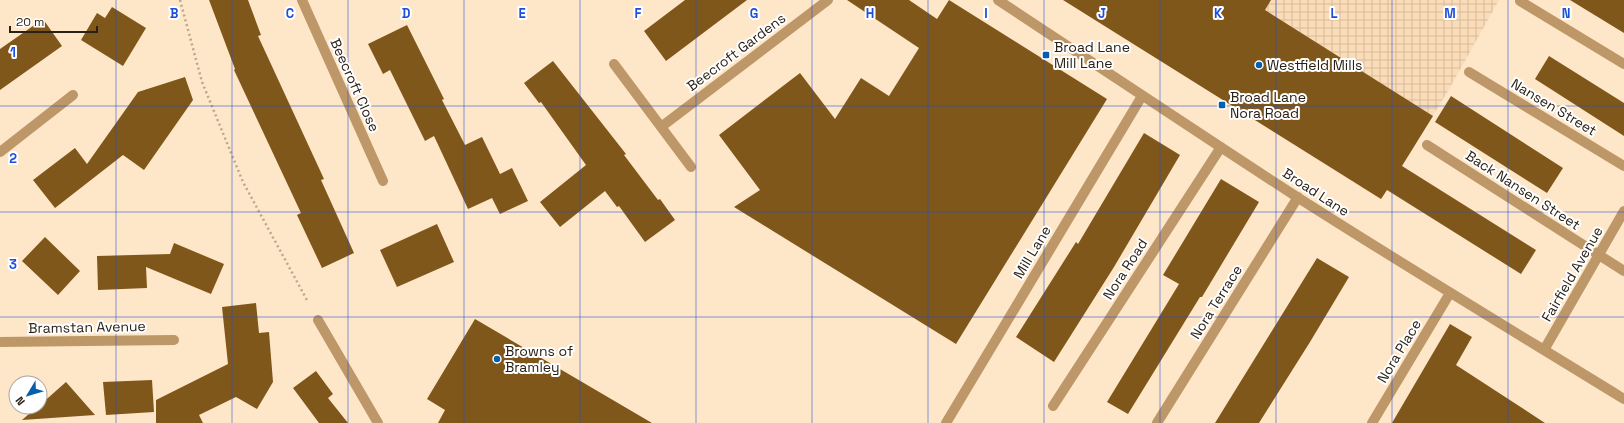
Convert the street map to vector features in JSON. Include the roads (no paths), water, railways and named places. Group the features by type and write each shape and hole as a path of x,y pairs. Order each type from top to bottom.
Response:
{"street":[{"name":"Beecroft Close","path":"302,0 383,182"},
{"name":"Beecroft Gardens","path":"661,127 828,0"},
{"name":"Broad Lane","path":"998,0 1142,96 1298,197 1450,293 1624,399"},
{"path":"1520,1 1624,64"},
{"path":"614,64 691,167"},
{"name":"Nansen Street","path":"1469,72 1624,166"},
{"path":"0,152 73,95"},
{"name":"Mill Lane","path":"946,423 1142,96"},
{"name":"Back Nansen Street","path":"1426,145 1624,271"},
{"name":"Nora Road","path":"1053,406 1221,147"},
{"name":"Nora Terrace","path":"1157,423 1298,197"},
{"name":"Fairfield Avenue","path":"1544,350 1624,211"},
{"name":"Nora Place","path":"1372,423 1450,293"},
{"path":"318,320 378,423"},
{"name":"Bramstan Avenue","path":"0,342 174,340"}],"place":[{"name":"Broad Lane Mill Lane","path":"1046,55"},
{"name":"Westfield Mills","path":"1259,65"},
{"name":"Broad Lane Nora Road","path":"1222,105"},
{"name":"Browns of Bramley","path":"497,359"}]}
